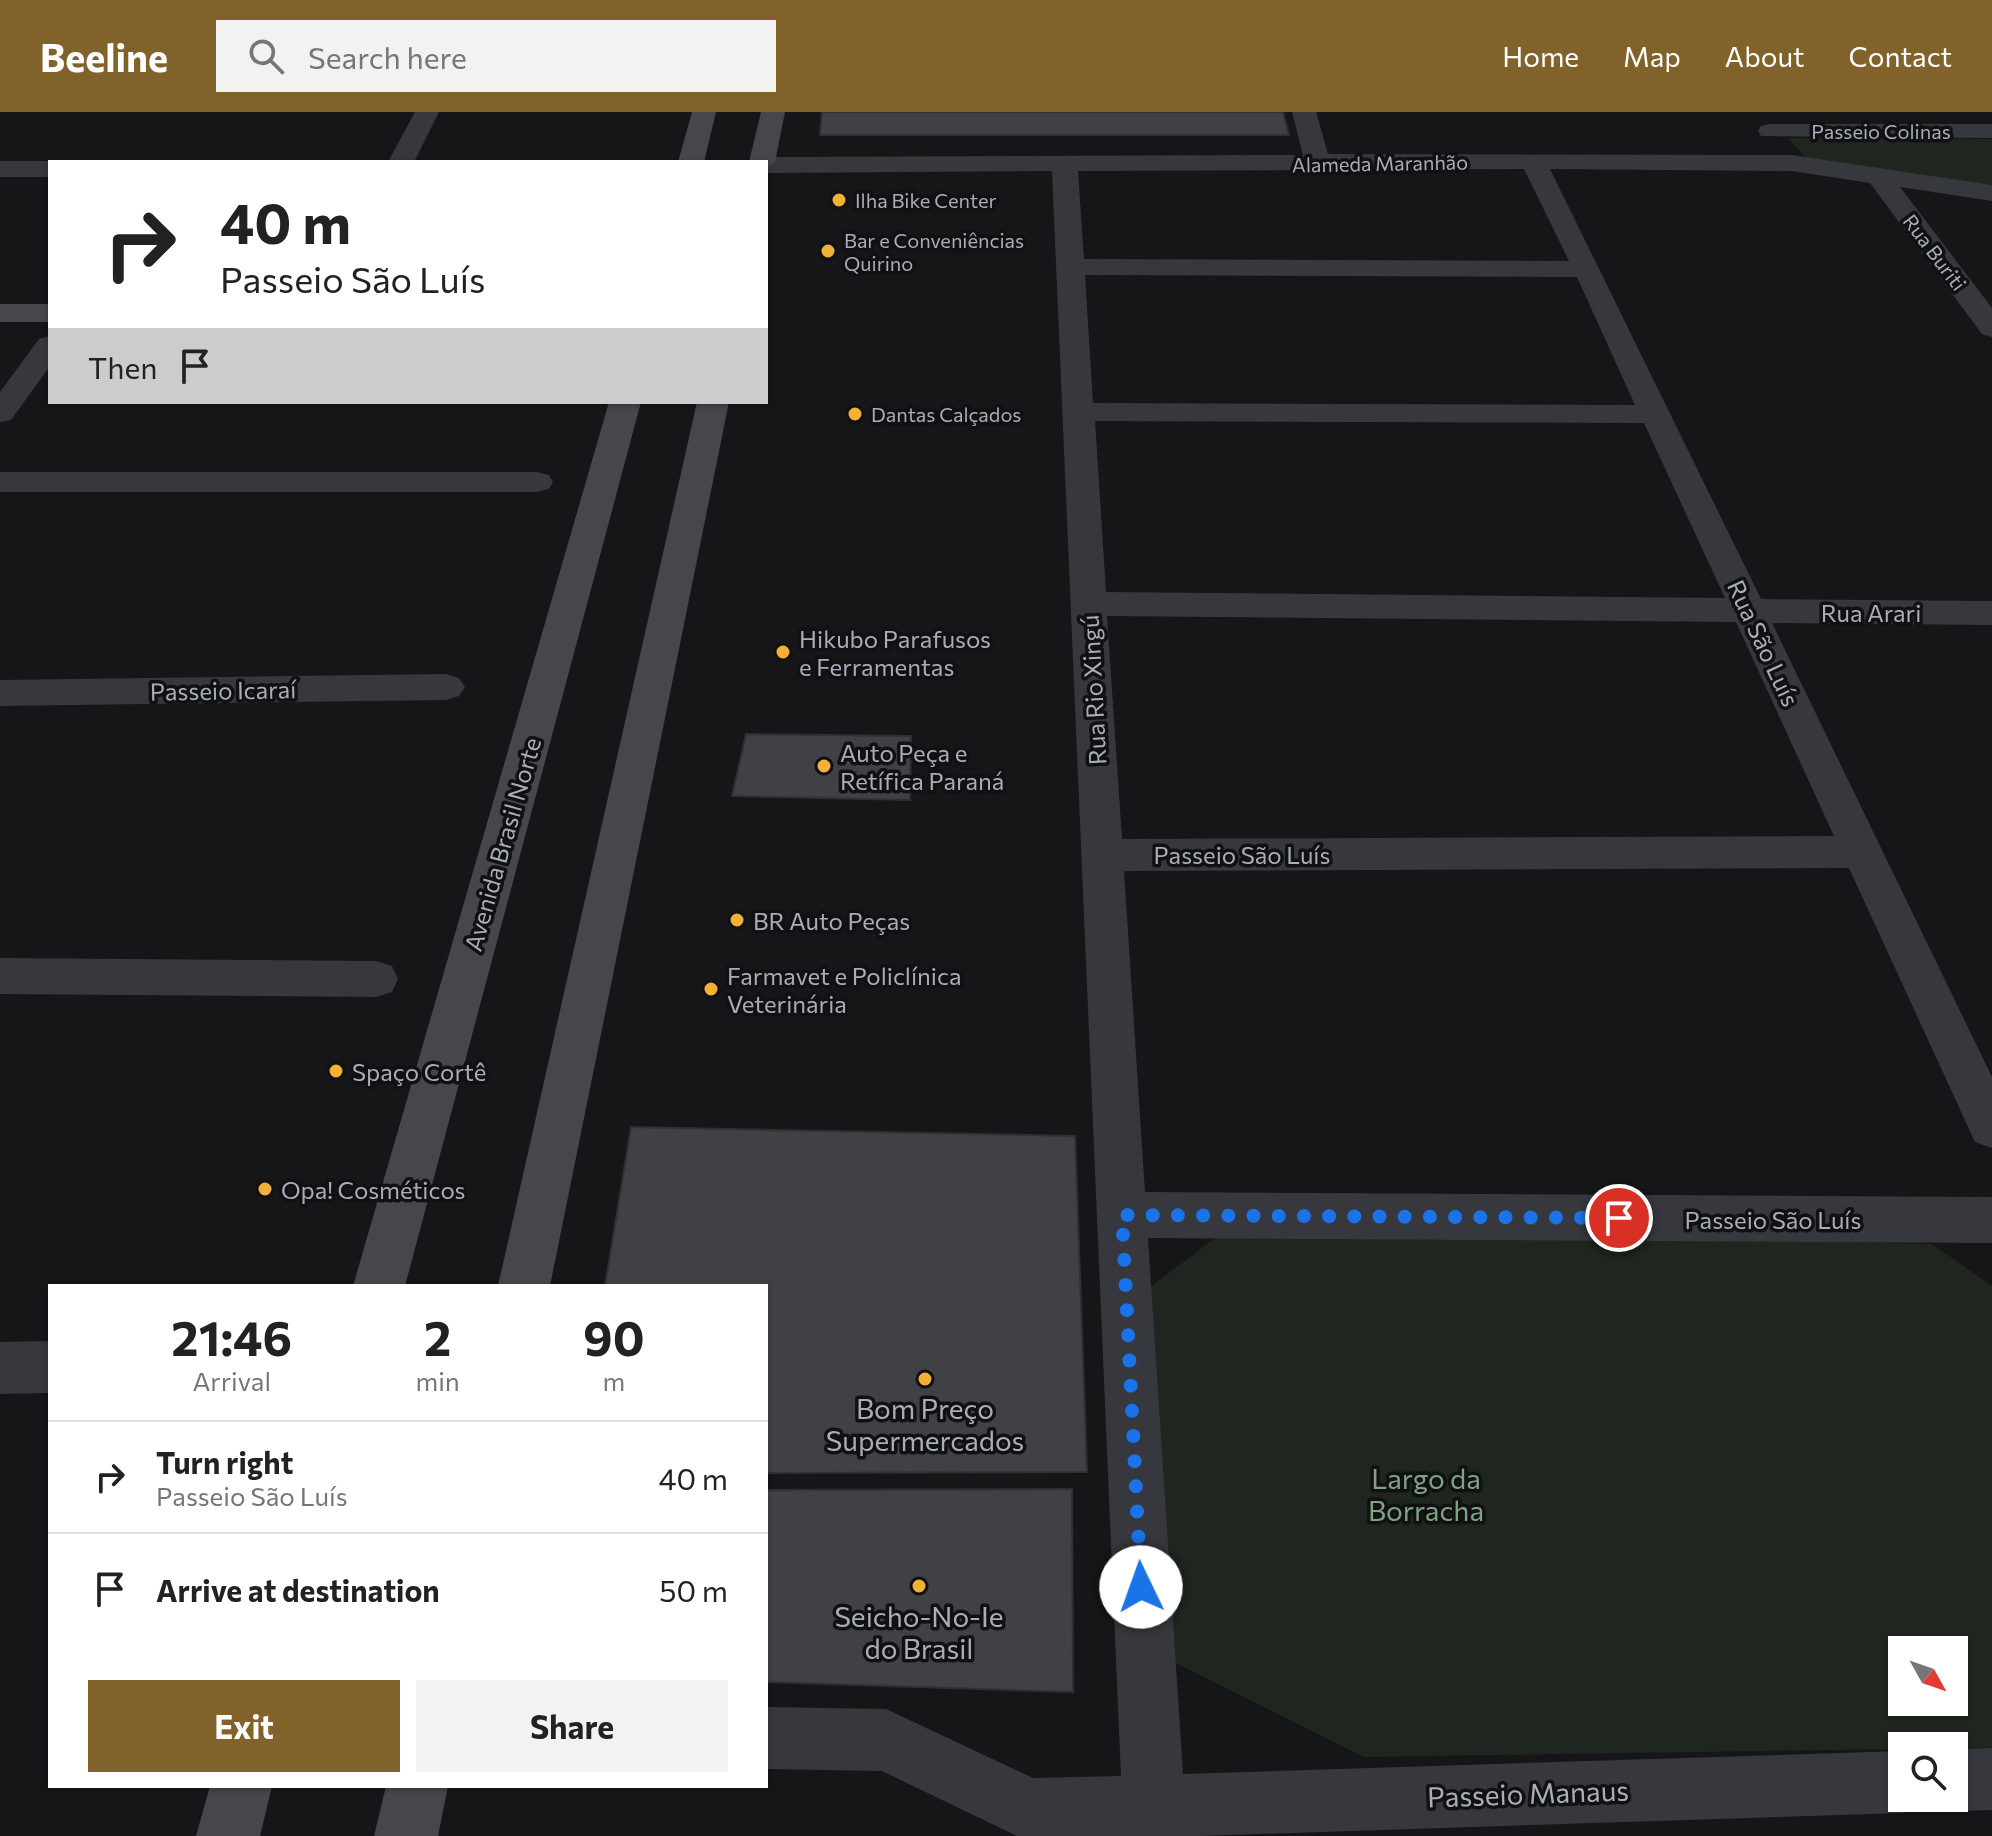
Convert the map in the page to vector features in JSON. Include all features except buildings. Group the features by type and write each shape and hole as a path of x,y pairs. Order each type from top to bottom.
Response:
{"main road":[{"path":"692,160 704,112"},
{"path":"765,160 773,112"},
{"path":"0,313 48,313"},
{"name":"Avenida Brasil Norte","path":"380,1284 624,404"},
{"path":"524,1284 713,404"},
{"path":"228,1836 240,1788"},
{"path":"406,1836 417,1788"}],"street":[{"path":"402,160 427,112"},
{"path":"1304,112 1318,164"},
{"path":"1763,122 1792,163"},
{"name":"Passeio Colinas","path":"1763,122 1992,131"},
{"name":"Rua São Luís","path":"1533,161 1656,414 1992,1127"},
{"name":"Alameda Maranhão","path":"768,164 1792,163 1992,193"},
{"name":"Rua Rio Xingú","path":"1065,164 1154,1820"},
{"path":"0,169 48,169"},
{"name":"Rua Buriti","path":"1878,175 1992,328"},
{"path":"1071,267 1587,269"},
{"path":"0,413 48,348"},
{"path":"1078,412 1656,414"},
{"path":"0,482 537,482"},
{"path":"1089,604 1749,612"},
{"name":"Rua Arari","path":"1749,612 1992,613"},
{"name":"Passeio Icaraí","path":"0,693 446,687"},
{"name":"Passeio São Luís","path":"1102,855 1863,852"},
{"path":"0,976 376,979"},
{"name":"Passeio São Luís","path":"1122,1215 1992,1220"},
{"path":"0,1368 48,1367"},
{"path":"768,1738 886,1740 1019,1823"},
{"path":"1968,1780 1992,1779"},
{"name":"Passeio Manaus","path":"1019,1823 1154,1820 1888,1783"}],"green space":[{"path":"1788,138 1992,139 1992,190 1806,158"},
{"name":"Largo da Borracha","path":"1229,1228 1932,1244 1992,1286 1992,1748 1968,1747 1968,1732 1888,1732 1888,1749 1364,1757 1174,1662 1141,1294"}],"place":[{"name":"Ilha Bike Center","path":"839,200"},
{"name":"Bar e Conveniências Quirino","path":"828,251"},
{"name":"Dantas Calçados","path":"855,414"},
{"name":"Hikubo Parafusos e Ferramentas","path":"783,652"},
{"name":"Auto Peça e Retífica Paraná","path":"824,766"},
{"name":"BR Auto Peças","path":"737,920"},
{"name":"Farmavet e Policlínica Veterinária","path":"711,989"},
{"name":"Spaço Cortê","path":"336,1071"},
{"name":"Opa! Cosméticos","path":"265,1189"},
{"name":"Bom Preço Supermercados","path":"925,1379"},
{"name":"Seicho-No-Ie do Brasil","path":"919,1586"}],"route":[{"path":"1141,1587 1122,1215 1619,1218"}]}
